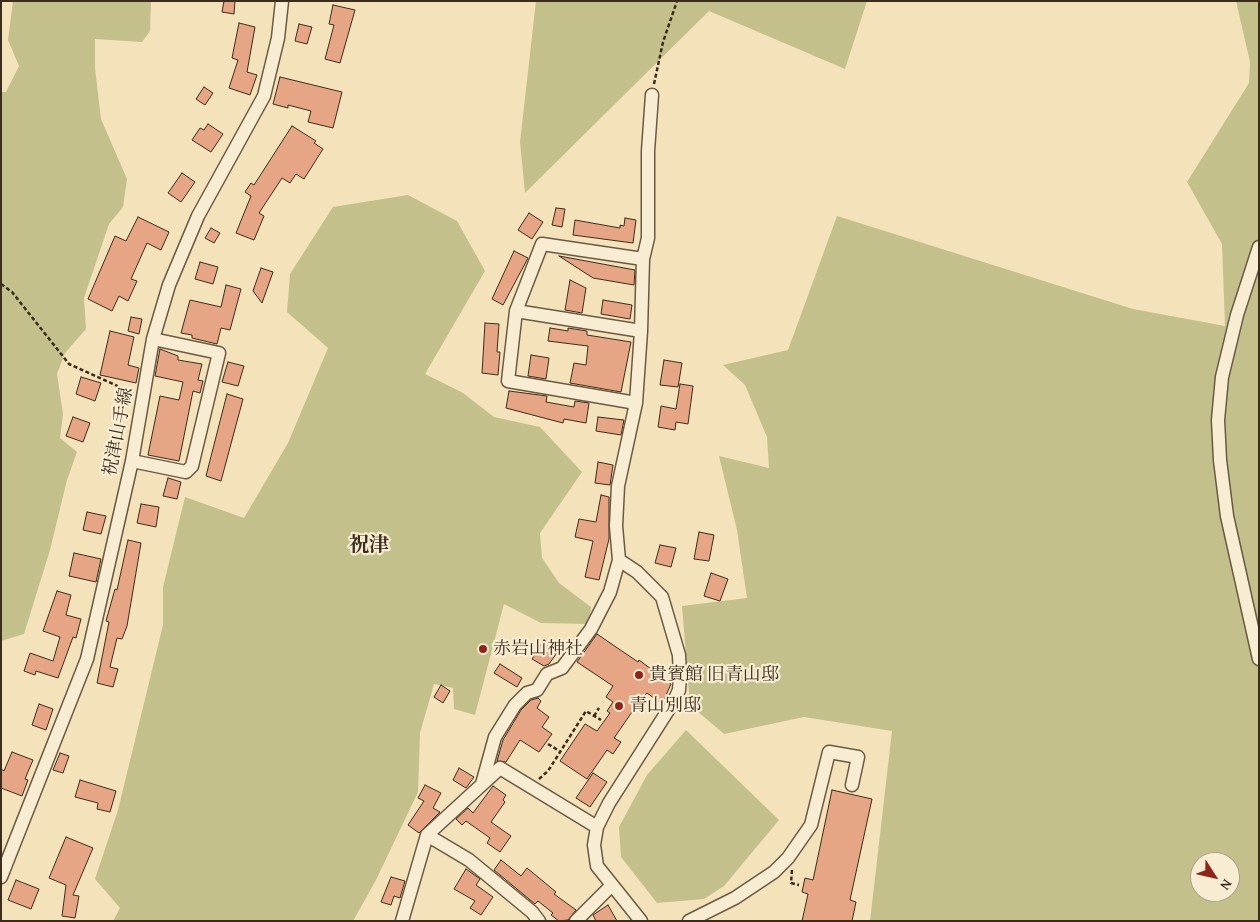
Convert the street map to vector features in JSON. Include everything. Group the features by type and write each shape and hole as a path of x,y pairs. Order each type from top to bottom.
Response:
{"street":[{"name":"祝津山手線","path":"1,876 88,659 132,461 154,339 169,285 198,216 264,96 278,38 282,1"},
{"path":"482,785 495,737 514,705 527,693 537,690 547,674 562,668 591,629 610,592 619,560 616,526 618,486 636,403 643,259 648,238 648,150 652,95"},
{"path":"636,403 508,381 516,312 542,244 643,259"},
{"path":"1259,247 1238,315 1222,377 1218,420 1220,460 1227,516 1259,659"},
{"path":"516,312 641,331"},
{"path":"132,461 186,472 192,466 219,353 154,339"},
{"path":"619,560 637,572 662,597 679,655 680,684 674,701 609,803 597,827 594,845 597,866 641,921"},
{"path":"689,921 710,913 760,883 774,872 791,853 812,825 829,752 858,757 852,785"},
{"path":"402,921 427,835 500,768 597,827"},
{"path":"427,835 469,860 532,912 539,921"},
{"path":"576,921 612,885"}],"path":[{"path":"652,95 663,42 677,1"},
{"path":"1,284 12,292 69,364 144,398"},
{"path":"594,716 599,708"},
{"path":"530,787 548,771 586,711 601,720"},
{"path":"548,744 560,752"}],"shaded area":[{"path":"13,1 151,1 150,31 142,42 95,39 95,68 101,119 127,179 123,207 109,224 84,298 86,329 65,353 57,374 63,414 60,438 77,452 67,480 50,550 24,634 1,641 1,92 6,92 19,66 8,40"},
{"path":"536,1 867,1 845,69 709,11 525,193 520,142"},
{"path":"1236,1 1259,1 1259,921 870,921 892,731 804,717 724,734 690,705 682,606 747,598 737,530 719,456 769,468 767,437 745,385 723,365 788,350 837,216 1133,309 1225,326 1222,244 1187,182 1249,83 1250,62"},
{"path":"408,195 457,221 485,271 425,374 463,393 494,417 540,427 582,472 540,533 542,558 559,583 591,607 589,624 541,623 504,604 475,715 454,709 453,688 434,684 420,733 418,792 376,880 353,921 113,921 120,908 95,879 118,810 163,625 163,587 185,497 244,518 288,443 328,348 287,312 290,274 333,207"},
{"path":"686,730 779,820 724,886 704,899 657,903 621,857 619,827 647,775"}],"building":[{"path":"224,1 235,1 234,14 222,12"},
{"path":"333,5 355,10 340,63 325,59 334,25 329,24"},
{"path":"239,23 255,27 247,72 257,75 250,95 229,88 238,60 232,58"},
{"path":"299,24 312,27 307,44 295,41"},
{"path":"280,77 342,92 333,128 308,122 311,111 288,105 288,108 273,104"},
{"path":"204,87 213,93 205,105 196,99"},
{"path":"208,124 223,134 211,152 192,140 200,128 204,130"},
{"path":"292,126 316,141 314,143 323,149 304,179 296,174 290,183 282,178 259,213 264,216 254,240 236,233 251,196 245,192 251,183 254,185"},
{"path":"182,173 195,182 181,202 168,193"},
{"path":"556,208 565,209 562,227 552,225"},
{"path":"529,213 543,222 532,239 518,230"},
{"path":"138,217 169,232 161,250 147,243 131,279 137,281 128,301 119,296 112,311 88,299 115,236 126,241"},
{"path":"625,218 636,220 633,243 573,235 575,220 620,228 620,225 624,226"},
{"path":"211,228 220,233 214,243 205,238"},
{"path":"514,251 528,258 503,305 492,299"},
{"path":"559,256 635,270 634,285 593,278"},
{"path":"200,262 218,267 213,284 195,279"},
{"path":"261,268 273,272 262,303 253,291"},
{"path":"570,280 586,288 582,313 565,310"},
{"path":"226,285 241,289 230,330 221,328 217,344 192,338 192,335 181,333 190,300 221,307"},
{"path":"603,300 632,305 630,319 601,314"},
{"path":"131,317 142,319 139,334 128,331"},
{"path":"485,323 499,324 497,352 500,352 498,375 482,373"},
{"path":"550,328 568,331 568,328 587,331 587,335 631,342 621,392 570,383 574,363 586,365 588,346 548,341"},
{"path":"110,331 134,337 128,365 139,368 136,383 100,375"},
{"path":"160,349 178,356 178,360 202,364 198,380 203,381 200,393 193,391 179,461 148,455 160,396 179,400 183,382 155,376"},
{"path":"531,355 549,358 546,379 528,376"},
{"path":"664,360 682,363 678,387 660,385"},
{"path":"228,362 244,366 238,386 222,382"},
{"path":"81,377 101,383 95,401 76,394"},
{"path":"680,384 693,386 688,424 676,422 675,430 658,427 661,406 676,409"},
{"path":"509,391 547,396 546,402 574,407 575,401 589,403 586,423 564,419 563,423 506,408"},
{"path":"227,394 243,399 221,481 206,476"},
{"path":"73,417 90,423 83,442 66,436"},
{"path":"598,417 624,420 621,435 596,431"},
{"path":"598,462 613,465 610,485 595,483"},
{"path":"168,478 181,482 177,499 163,496"},
{"path":"601,495 609,497 609,539 599,580 585,577 593,541 575,537 579,519 596,522"},
{"path":"141,504 159,507 156,527 137,523"},
{"path":"87,512 106,516 101,534 83,530"},
{"path":"699,532 714,535 709,561 694,559"},
{"path":"128,540 141,543 127,626 122,639 117,638 110,667 118,669 113,687 97,683 109,622 106,621 115,589 117,590"},
{"path":"660,545 676,548 671,567 655,563"},
{"path":"74,553 101,559 96,582 69,576"},
{"path":"711,573 728,579 720,601 704,596"},
{"path":"57,591 71,595 66,615 81,619 76,638 73,637 58,678 36,671 35,675 24,671 30,653 53,661 60,637 43,631"},
{"name":"青山別邸","path":"597,634 638,662 639,660 671,684 662,704 647,693 641,699 614,738 621,742 613,754 607,750 587,779 560,761 585,724 597,731 610,713 607,711 613,702 606,697 613,686 577,662"},
{"path":"544,640 559,650 549,664 544,666 532,659"},
{"path":"500,664 522,678 517,687 494,673"},
{"path":"441,685 450,691 443,703 434,697"},
{"path":"538,698 541,701 537,708 549,717 542,727 552,734 539,752 520,740 506,762 497,761 503,740 521,710 531,700"},
{"path":"39,704 53,709 46,730 32,725"},
{"path":"12,752 33,760 25,779 28,780 22,796 1,788 1,769 4,771"},
{"path":"60,753 69,756 63,773 53,770"},
{"path":"459,768 474,777 466,788 453,780"},
{"path":"593,773 607,782 590,807 576,798"},
{"path":"80,780 116,791 110,812 97,809 98,803 75,797"},
{"path":"425,785 441,793 433,808 440,812 419,833 408,825 424,801 418,798"},
{"path":"493,786 506,795 503,800 505,802 491,822 511,836 500,852 487,843 490,838 466,821 462,825 456,819 468,808 473,813"},
{"path":"832,790 872,799 850,900 856,902 852,921 802,921 808,894 802,892 805,878 813,880"},
{"path":"66,837 93,848 73,895 79,896 75,918 62,916 66,885 49,878"},
{"path":"501,860 521,876 527,868 556,892 554,894 576,910 568,920 559,921 551,915 553,913 538,901 535,904 494,870"},
{"path":"466,869 480,879 476,885 493,897 481,915 470,908 475,901 454,889"},
{"path":"391,877 405,881 400,898 394,896 391,905 381,902"},
{"path":"16,880 39,889 31,909 8,900"},
{"path":"608,905 617,921 596,921 593,915"}],"place":[{"name":"赤岩山神社","path":"483,649"},
{"name":"貴賓館 旧青山邸","path":"639,675"},
{"name":"青山別邸","path":"619,706"}],"district":[{"name":"祝津","path":"369,546"}]}
